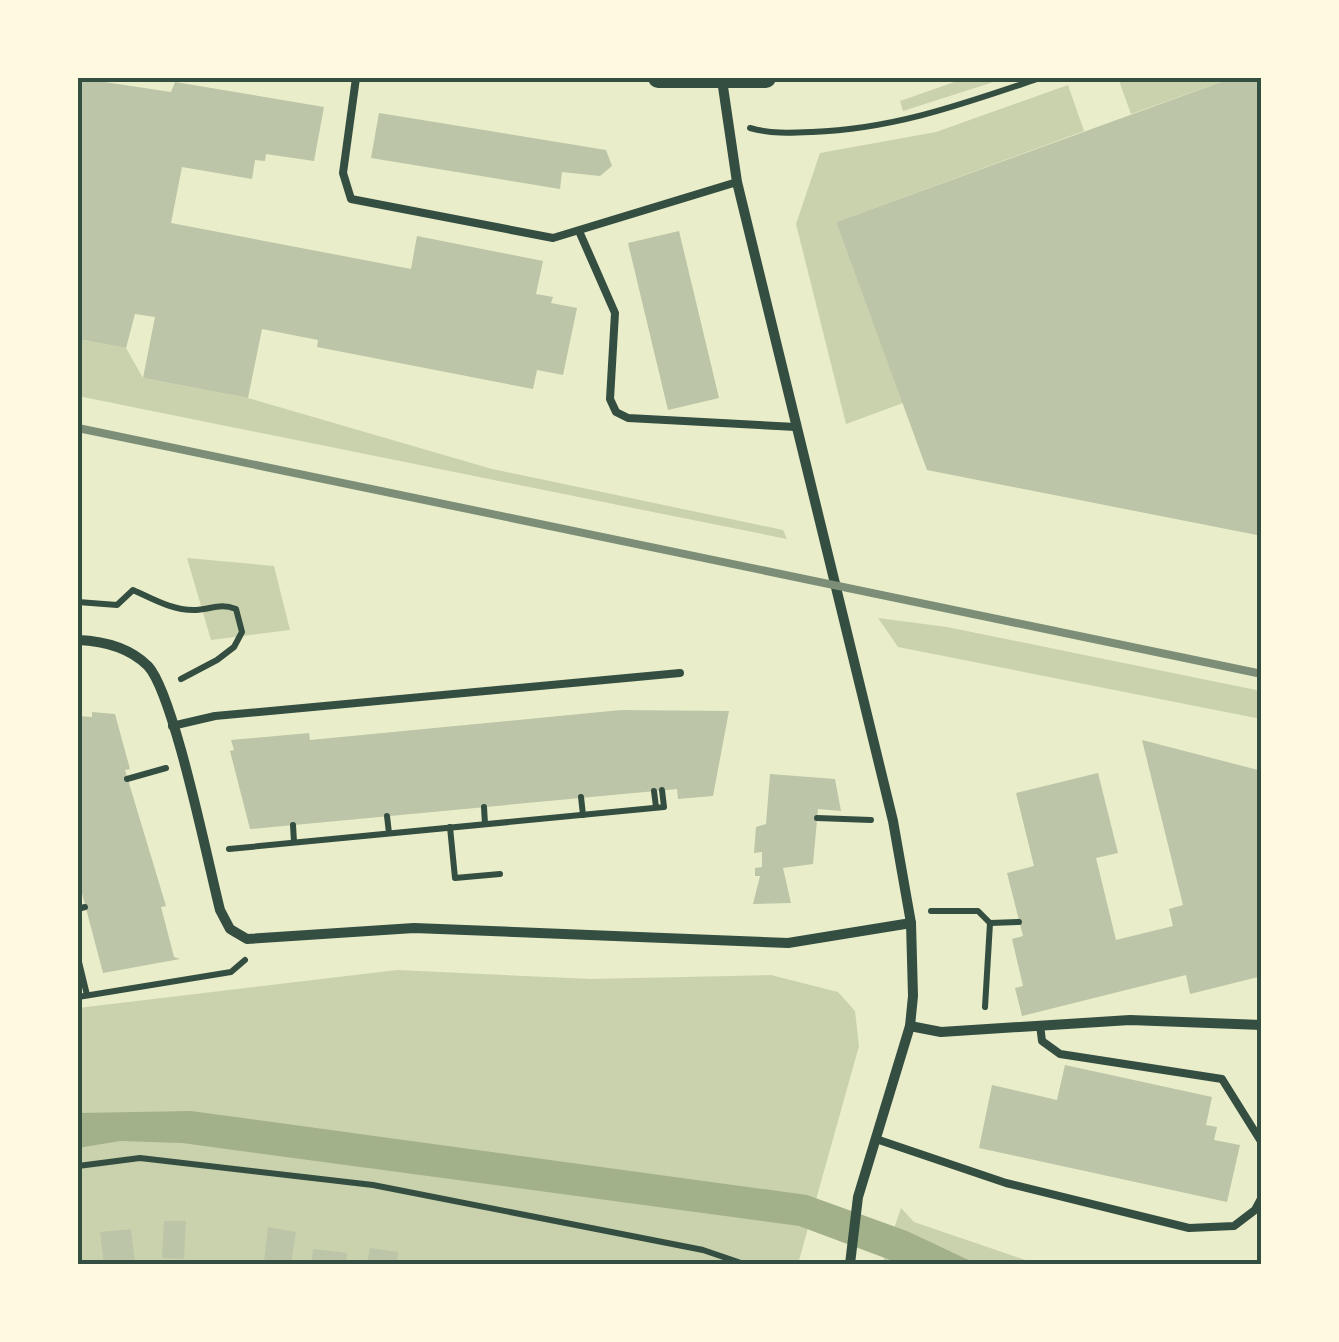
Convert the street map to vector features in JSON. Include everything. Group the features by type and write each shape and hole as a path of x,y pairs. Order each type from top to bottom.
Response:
{"main road":[{"path":"658,78 766,78"}],"street":[{"path":"722,80 737,182 893,821 911,917 910,1026 858,1197 850,1263"},
{"path":"78,640 114,645 135,655 161,688 220,910 230,928 247,939 414,928 788,943 911,917"},
{"path":"910,1026 942,1032 1130,1020 1262,1025"}],"lane":[{"path":"356,78 343,173 351,200 553,238 737,182"},
{"path":"578,231 615,313 610,399 616,412 628,418 796,427"},
{"path":"172,726 215,716 680,673"},
{"path":"1040,1025 1042,1041 1060,1054 1222,1078 1262,1143"},
{"path":"876,1139 1006,1183 1189,1228 1234,1226 1255,1210 1262,1196"}],"path":[{"path":"767,133 863,130 902,124 1040,78"},
{"path":"78,602 117,605 132,590 171,607 196,610 223,604 236,609 242,632 234,647 199,671 161,688"},
{"path":"127,779 181,763"},
{"path":"204,852 664,807 658,790"},
{"path":"581,798 582,815"},
{"path":"484,808 486,824"},
{"path":"387,816 389,833"},
{"path":"817,818 893,821"},
{"path":"293,825 294,842"},
{"path":"450,827 455,878 500,874"},
{"path":"911,917 978,912 990,924 986,996"},
{"path":"990,924 1019,922"},
{"path":"78,997 231,972 270,939"},
{"path":"78,958 87,995"},
{"path":"78,1166 140,1158 373,1185 703,1250 744,1264"}],"shaded area":[{"path":"966,78 1006,78 903,111 900,101"},
{"path":"1118,78 1232,78 1131,114"},
{"path":"1068,85 1084,131 836,222 903,403 846,424 796,224 820,153 936,132"},
{"path":"78,339 126,348 143,378 248,398 492,469 783,530 787,539 78,396"},
{"path":"187,558 274,566 290,630 211,640"},
{"path":"878,618 947,627 1261,691 1261,719 898,647"},
{"path":"397,970 591,979 771,975 838,992 855,1011 859,1046 798,1264 78,1264 78,1008"},
{"path":"191,1111 807,1195 907,1231 977,1264 901,1264 799,1226 182,1143 120,1141 78,1148 78,1113"},
{"path":"901,1208 914,1222 1037,1264 882,1264"}],"building":[{"path":"78,78 171,92 175,82 324,107 314,161 266,154 265,161 255,160 252,179 182,167 171,223 411,269 417,236 543,261 536,294 553,297 551,303 577,308 563,375 537,370 533,389 317,347 318,340 262,329 248,398 143,378 155,317 135,314 126,348 78,339"},
{"path":"1232,78 1262,78 1262,536 927,470 836,222"},
{"path":"379,113 606,150 612,166 600,176 562,172 560,189 371,158"},
{"path":"679,231 719,398 668,410 628,243"},
{"path":"621,710 729,711 713,796 678,799 677,789 250,829 230,751 234,750 231,740 309,733 310,740"},
{"path":"92,712 115,714 130,769 125,770 166,906 161,907 174,957 180,959 103,973 78,878 78,716 92,717"},
{"path":"1142,740 1262,771 1262,976 1190,994 1186,975 1022,1016 1015,988 1023,986 1012,939 1023,936 1007,873 1034,866 1016,793 1098,773 1118,853 1096,858 1116,940 1173,926 1169,909 1183,905"},
{"path":"770,774 835,779 841,811 818,809 813,864 783,868 791,903 753,904 760,876 755,876 755,868 762,867 762,852 754,853 756,827 766,824"},
{"path":"1065,1065 1212,1097 1206,1125 1217,1127 1214,1140 1240,1145 1227,1202 979,1148 992,1085 1057,1100"},
{"path":"164,1221 186,1221 184,1259 162,1258"},
{"path":"268,1227 296,1232 291,1264 264,1261"},
{"path":"131,1229 135,1264 104,1264 100,1232"},
{"path":"370,1248 398,1252 397,1264 367,1264"},
{"path":"313,1249 347,1253 346,1264 311,1264"}],"railway":[{"path":"78,428 1262,674"}]}
